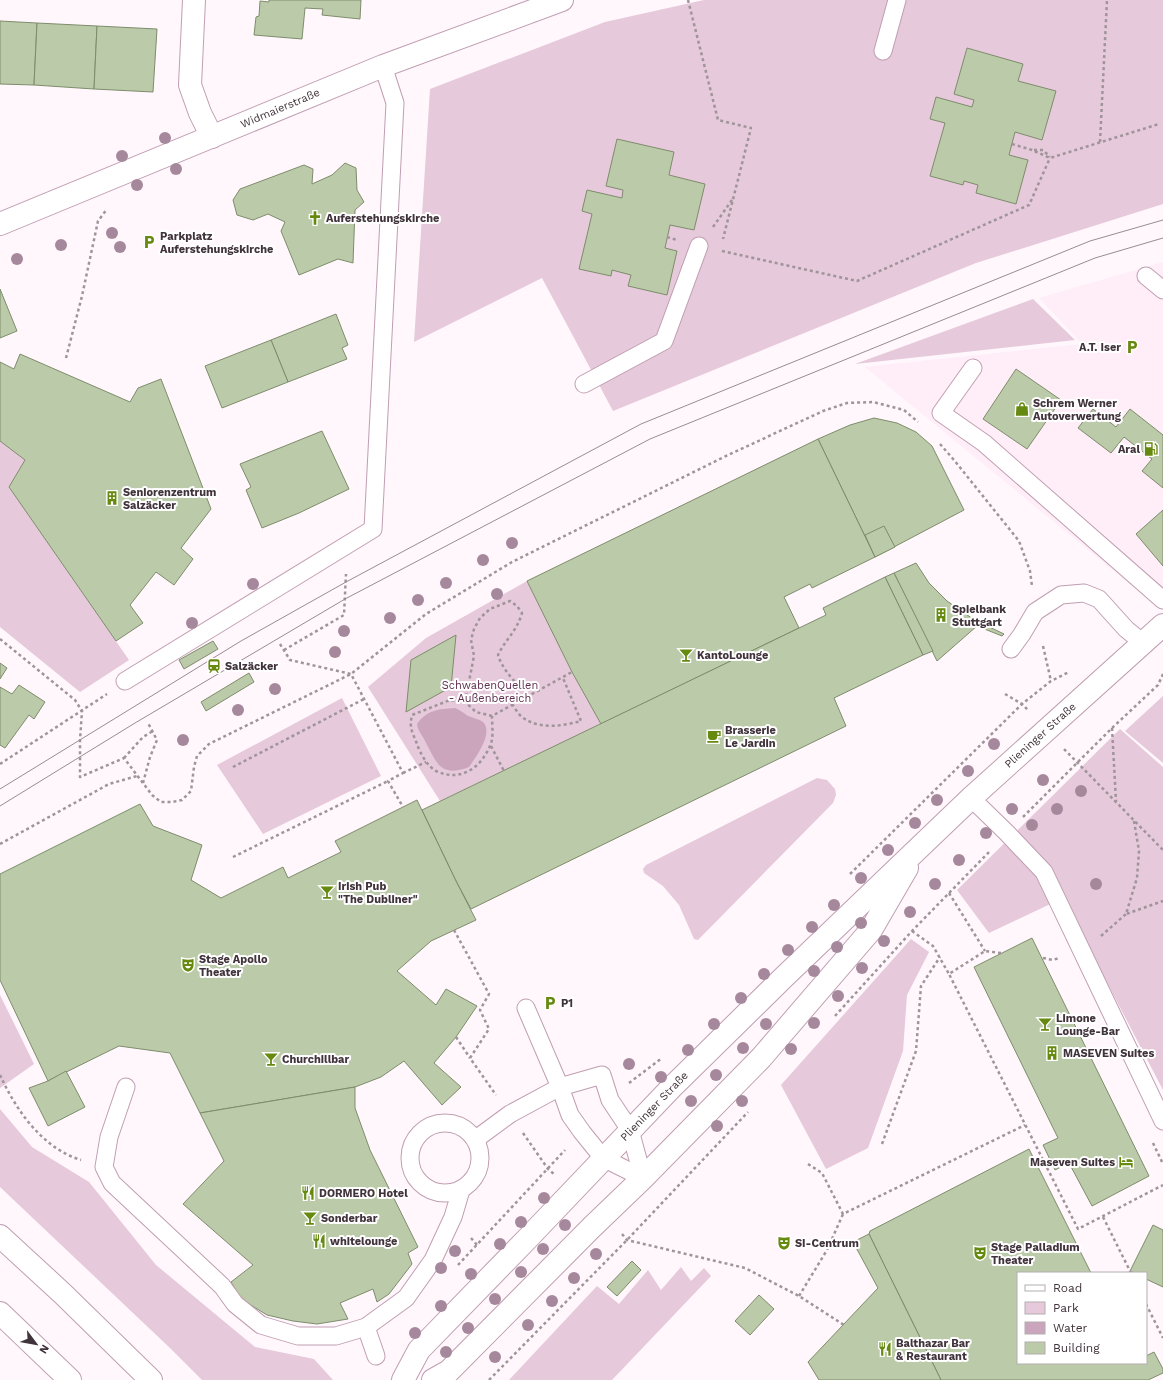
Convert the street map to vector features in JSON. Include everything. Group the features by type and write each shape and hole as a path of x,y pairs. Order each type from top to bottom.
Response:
{"main road":[{"path":"194,0 190,85 200,113 212,137"},
{"name":"Widmaierstraße","path":"0,224 383,66 562,0"},
{"name":"Plieninger Straße","path":"402,1380 420,1350 630,1130 784,977 970,798 1142,642 1163,625"},
{"name":"Plieninger Straße","path":"433,1380 449,1371 761,1058 871,930 920,846"},
{"path":"784,977 792,979 801,988 809,1003"},
{"path":"0,1236 63,1294 151,1380"},
{"path":"0,1313 70,1380"}],"lane":[{"path":"883,51 896,0"},
{"path":"125,681 373,529 395,103 383,66"},
{"path":"584,384 664,341 699,246"},
{"path":"1146,276 1163,290"},
{"path":"973,368 941,412 984,443 1163,600"},
{"path":"1011,649 1035,612 1061,595 1084,593 1099,599 1126,629 1142,642"},
{"path":"970,798 1007,833 1044,872 1163,1120"},
{"path":"526,1008 560,1087 570,1115 604,1158 643,1178"},
{"path":"476,1139 510,1114 560,1087 602,1075 610,1100 630,1130 643,1178"},
{"path":"126,1086 109,1137 104,1167 112,1183 222,1286 235,1304 261,1325 298,1336 336,1336 366,1327 406,1298 433,1260 453,1217 461,1190 476,1176 481,1157 476,1139 463,1126 445,1122 427,1126 414,1139 409,1157 413,1175 426,1188 443,1194 461,1190"},
{"path":"366,1327 376,1356"}],"path":[{"path":"688,0 718,120 750,128 722,243"},
{"path":"1100,142 1107,0"},
{"path":"1012,144 1032,150 1050,158 1159,124"},
{"path":"720,251 857,281 1029,205 1050,158"},
{"path":"66,358 82,296 98,221 111,204"},
{"path":"667,237 676,239"},
{"path":"124,758 152,795 161,802 182,800 191,791 194,766 197,756 209,744 350,674 426,614 512,562 726,456 823,411 847,403 874,402 904,410 922,426"},
{"path":"938,442 1019,541 1030,571 1035,612 1051,681 1022,704 1005,694"},
{"path":"284,650 344,614 346,574"},
{"path":"465,702 474,656 471,640 474,629 480,618 490,609 510,601 517,606 522,613 516,628 502,646 498,655 500,662 528,696"},
{"path":"0,639 75,700 82,711 80,777 124,758 143,737 153,731"},
{"path":"280,644 290,660 350,674 403,773"},
{"path":"492,716 493,729 490,746 478,766 466,774 450,775 435,771 426,762 421,754 409,726 412,715 450,700 465,702 476,712 492,716 572,672"},
{"path":"830,1021 949,892 1112,728 1158,685 1163,674"},
{"path":"512,704 521,717 533,723 549,726 563,725 581,720 563,678"},
{"path":"0,764 82,711 125,681"},
{"path":"451,687 467,689"},
{"path":"233,767 364,700"},
{"path":"143,783 150,757 158,740 148,723"},
{"path":"1112,728 1116,800"},
{"path":"490,746 504,771"},
{"path":"233,857 426,762"},
{"path":"1078,763 1116,800 1163,850"},
{"path":"0,844 109,784 137,776"},
{"path":"388,780 403,807"},
{"path":"1126,914 1137,878 1139,851 1134,820"},
{"path":"949,892 985,951"},
{"path":"1083,953 1126,914 1163,901"},
{"path":"454,930 489,994 480,1010 489,1029 470,1058"},
{"path":"912,931 933,946 940,957 1078,1229 1163,1185"},
{"path":"949,974 985,951 1001,953"},
{"path":"882,1144 916,1051 921,986 940,957"},
{"path":"456,1037 548,1169"},
{"path":"0,1075 9,1094 33,1129 67,1156 104,1167"},
{"path":"489,1380 627,1240 751,1109"},
{"path":"799,1296 827,1250 843,1214 1026,1126"},
{"path":"808,1164 822,1173 843,1214"},
{"path":"1103,1217 1130,1272"},
{"path":"627,1240 746,1268 799,1296 844,1325"},
{"path":"1147,1306 1163,1338"}],"shaded area":[{"path":"1163,262 1163,596 1154,604 865,367 1082,344 1039,298"}],"green space":[{"path":"704,0 1163,0 1163,204 976,263 613,411 542,278 414,342 430,89 605,22"},
{"path":"1033,299 1075,340 855,364"},
{"path":"0,441 25,460 9,487 129,660 80,692 0,627"},
{"name":"SchwabenQuellen - Außenbereich","path":"527,581 572,672 601,724 440,801 368,687 426,638"},
{"path":"1163,696 1163,763 1125,731"},
{"path":"342,698 381,776 263,834 217,765"},
{"path":"1120,729 1163,767 1163,1090 1063,898 989,933 957,890"},
{"path":"817,778 827,780 835,789 836,795 833,803 698,940 694,939 679,905 663,886 644,873 643,869 646,865"},
{"path":"911,939 929,952 907,995 903,1051 868,1148 826,1169 781,1085"},
{"path":"0,995 34,1064 0,1088"},
{"path":"0,1109 32,1147 89,1182 156,1265 255,1347 314,1359 333,1380 202,1380 0,1187"},
{"path":"681,1267 691,1281 704,1268 711,1276 612,1380 509,1380 597,1286 619,1304 648,1270 661,1290"}],"water":[{"path":"455,708 468,716 483,722 486,727 486,732 483,745 469,767 452,771 445,769 437,762 419,731 417,724 421,719 433,711"}],"building":[{"path":"269,0 361,0 360,19 322,15 323,9 305,8 302,39 254,35 256,17 259,16 260,1 269,2"},
{"path":"0,21 37,23 34,85 0,84"},
{"path":"37,23 97,26 94,89 34,85"},
{"path":"97,26 157,29 153,92 94,89"},
{"path":"967,48 1023,64 1018,81 1056,91 1042,140 1015,132 1009,155 1028,160 1016,204 976,193 978,185 964,181 963,185 930,176 945,123 930,119 936,97 972,107 974,100 954,94"},
{"path":"617,139 674,152 669,175 705,184 694,230 670,225 665,248 677,251 667,295 628,286 631,275 612,270 611,276 579,269 592,214 582,211 587,190 622,198 623,190 606,186"},
{"name":"Auferstehungskirche","path":"345,163 356,168 357,190 364,202 355,210 353,263 338,259 299,275 281,231 285,222 268,214 253,220 237,215 233,200 240,189 304,165 313,169 312,184 332,175"},
{"path":"0,289 17,331 0,338"},
{"path":"336,314 348,345 342,348 347,359 288,382 271,340"},
{"path":"271,340 288,382 222,408 205,366"},
{"name":"Seniorenzentrum Salzäcker","path":"20,354 130,402 138,388 161,379 211,509 181,548 193,559 174,585 156,572 130,605 143,623 116,641 9,487 25,460 0,441 0,362 14,369"},
{"name":"Schrem Werner Autoverwertung","path":"1016,369 1061,400 1027,449 983,419"},
{"name":"Aral","path":"1093,409 1116,427 1130,409 1163,435 1163,488 1142,471 1152,459 1124,437 1111,453 1078,428"},
{"path":"874,418 897,423 916,432 932,446 964,510 875,557 818,439 850,425"},
{"path":"322,431 349,489 299,513 262,528 246,490 251,487 240,464"},
{"path":"818,439 875,557 812,588 810,584 784,597 799,628 601,724 572,672 527,581"},
{"path":"1163,510 1163,566 1136,534"},
{"path":"884,526 895,547 875,557 865,535"},
{"name":"Spielbank Stuttgart","path":"916,563 929,583 947,601 973,619 1004,634 1002,636 977,626 937,661 894,573"},
{"path":"894,573 933,651 923,655 885,577"},
{"path":"885,577 923,655 834,698 846,726 471,909 422,810 826,615 823,608"},
{"path":"456,635 451,687 406,712 411,660"},
{"path":"213,641 218,649 184,669 179,660"},
{"path":"0,663 7,668 0,679"},
{"path":"249,673 254,682 206,711 201,702"},
{"path":"19,685 45,702 34,719 29,715 5,748 0,745 0,687 12,694"},
{"path":"417,800 476,920 431,941 397,971 436,1005 446,989 477,1006 456,1037 434,1063 461,1087 442,1105 404,1061 381,1077 355,1087 200,1113 170,1053 119,1046 48,1081 0,980 0,874 140,804 153,826 202,845 191,880 221,898 283,867 288,878 341,852 335,841"},
{"name":"MASEVEN Suites","path":"1032,938 1149,1176 1092,1206 1069,1163 1055,1170 1043,1145 1058,1138 974,967"},
{"path":"66,1071 85,1107 48,1126 29,1088 48,1081"},
{"path":"355,1087 355,1108 370,1150 418,1247 408,1253 412,1264 389,1294 377,1302 373,1289 340,1303 348,1319 317,1324 293,1321 267,1315 241,1299 231,1282 253,1265 183,1204 224,1161 200,1113"},
{"name":"Stage Palladium Theater","path":"1029,1149 1090,1272 1017,1272 1017,1364 1147,1364 1147,1356 1154,1352 1163,1369 1163,1373 1148,1380 941,1380 869,1234 870,1231"},
{"path":"1153,1225 1163,1230 1163,1287 1147,1279 1147,1272 1130,1271"},
{"path":"869,1234 941,1380 819,1380 808,1362 878,1288 853,1242"},
{"path":"632,1261 641,1270 617,1296 607,1287"},
{"path":"759,1295 774,1309 750,1335 735,1321"}],"tram line":[{"path":"0,789 241,641 346,582 641,424 1090,241 1163,220"},
{"path":"0,806 135,723 345,599 650,439 1095,258 1163,238"}],"place":[{"name":"Auferstehungskirche","path":"315,218"},
{"name":"Parkplatz Auferstehungskirche","path":"149,242"},
{"name":"A.T. Iser","path":"1132,347"},
{"name":"Schrem Werner Autoverwertung","path":"1022,409"},
{"name":"Aral","path":"1151,449"},
{"name":"Seniorenzentrum Salzäcker","path":"112,498"},
{"name":"Spielbank Stuttgart","path":"941,615"},
{"name":"KantoLounge","path":"686,655"},
{"name":"Salzäcker","path":"214,666"},
{"name":"Brasserie Le Jardin","path":"714,736"},
{"name":"Irish Pub \"The Dubliner\"","path":"327,892"},
{"name":"Stage Apollo Theater","path":"188,965"},
{"name":"P1","path":"550,1003"},
{"name":"Limone Lounge-Bar","path":"1045,1024"},
{"name":"MASEVEN Suites","path":"1052,1053"},
{"name":"Churchillbar","path":"271,1059"},
{"name":"Maseven Suites","path":"1126,1162"},
{"name":"DORMERO Hotel","path":"308,1193"},
{"name":"Sonderbar","path":"310,1218"},
{"name":"whitelounge","path":"319,1241"},
{"name":"SI-Centrum","path":"784,1243"},
{"name":"Stage Palladium Theater","path":"980,1253"},
{"name":"Balthazar Bar & Restaurant","path":"885,1349"}]}
